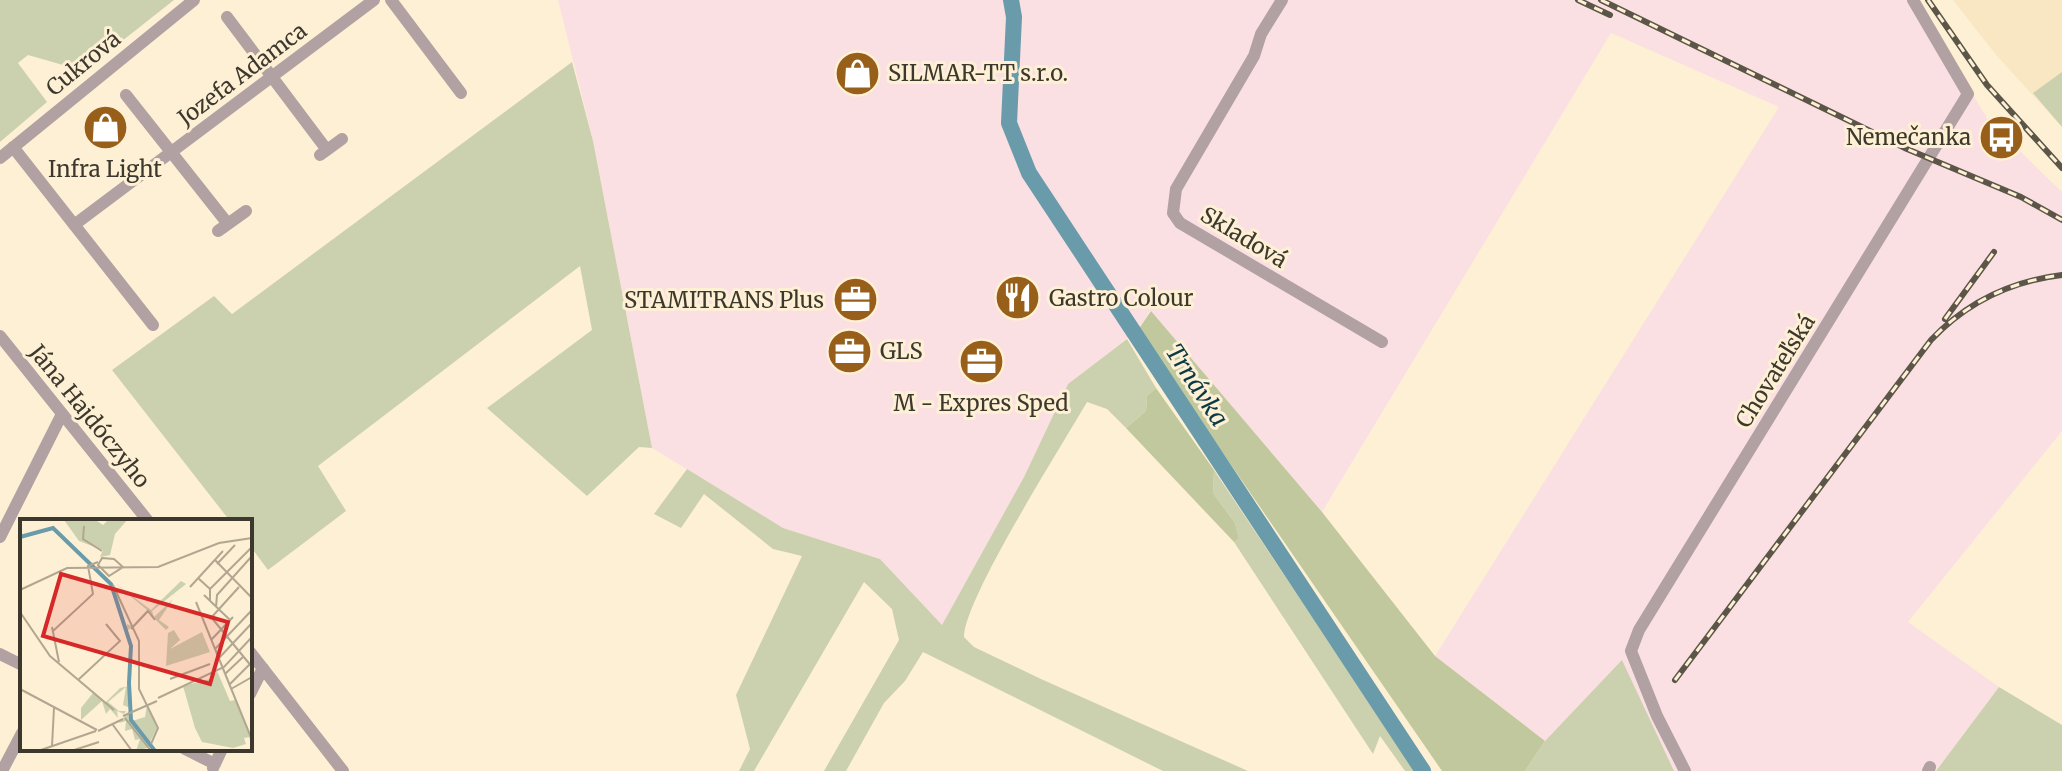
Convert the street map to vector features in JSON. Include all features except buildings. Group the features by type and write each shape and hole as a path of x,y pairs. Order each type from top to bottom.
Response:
{"street":[{"name":"Cukrová","path":"0,158 194,0"},
{"name":"Jozefa Adamca","path":"74,225 374,0"},
{"path":"391,0 461,93"},
{"name":"Skladová","path":"1282,0 1261,34 1254,56 1176,189 1173,213 1180,223 1382,342"},
{"name":"Chovateľská","path":"1685,771 1651,702 1631,651 1639,630 1968,94 1913,0"},
{"path":"227,17 323,152 342,139"},
{"name":"Jozefa Adamca","path":"126,95 171,152 223,228 246,211"},
{"path":"13,147 153,325"},
{"name":"Jána Hajdóczyho","path":"0,336 146,519"},
{"path":"0,537 62,414"},
{"path":"131,519 137,507"},
{"path":"0,654 20,664"},
{"path":"252,654 343,771"},
{"path":"252,690 263,668"},
{"path":"2,771 20,737"},
{"path":"188,751 213,768"}],"shaded area":[{"path":"558,0 1917,0 1988,120 2062,192 2062,431 1908,622 1999,687 1936,771 1674,771 1622,661 1545,741 1435,656 1779,107 1611,33 1322,512 1150,311 1138,330 1068,384 1024,477 942,626 880,559 783,528 652,448 593,141"},
{"path":"1953,0 2062,0 2062,127 1997,56"}],"green space":[{"path":"0,0 174,0 84,71 28,55 18,63 47,102 0,142"},
{"path":"572,62 593,141 652,448 639,447 587,496 487,408 592,330 580,266 318,466 346,511 268,570 252,549 252,519 228,519 112,370 214,296 232,314"},
{"path":"2062,72 2062,127 2033,93"},
{"path":"1151,311 1322,512 1435,656 1545,741 1525,771 1442,771 1138,330"},
{"path":"1127,339 1156,388 1147,396 1146,411 1126,428 1107,409 1087,402 997,557 968,618 964,637 974,647 1041,679 1248,771 1163,771 923,652 905,681 884,703 846,771 824,771 899,640 892,609 864,582 754,771 739,771 750,749 736,695 802,556 773,549 704,494 681,528 654,514 687,469 783,528 880,559 942,625 1024,477 1068,384"},
{"path":"1156,388 1214,470 1213,493 1235,523 1239,539 1234,542 1126,428 1146,411 1147,396"},
{"path":"1214,470 1415,771 1405,771 1380,736 1373,754 1234,542 1239,539 1235,523 1213,493"},
{"path":"1622,660 1674,771 1525,771 1545,741"},
{"path":"1999,687 2062,725 2062,771 1936,771"}],"waterway":[{"name":"Trnávka","path":"1011,0 1014,17 1009,123 1029,173 1423,771"}],"railway":[{"path":"1578,0 1610,15"},
{"path":"1601,0 1907,149 2021,197 2062,220"},
{"path":"1928,0 1987,85 2062,168"},
{"path":"1945,319 1994,252"},
{"path":"1675,680 1931,340 1959,315 1990,296 2025,282 2062,275"}],"place":[{"name":"SILMAR-TT s.r.o.","path":"857,73"},
{"name":"Infra Light","path":"105,128"},
{"name":"Nemečanka","path":"2002,137"},
{"name":"Gastro Colour","path":"1018,298"},
{"name":"STAMITRANS Plus","path":"855,300"},
{"name":"GLS","path":"849,351"},
{"name":"M - Expres Sped","path":"981,362"}]}
